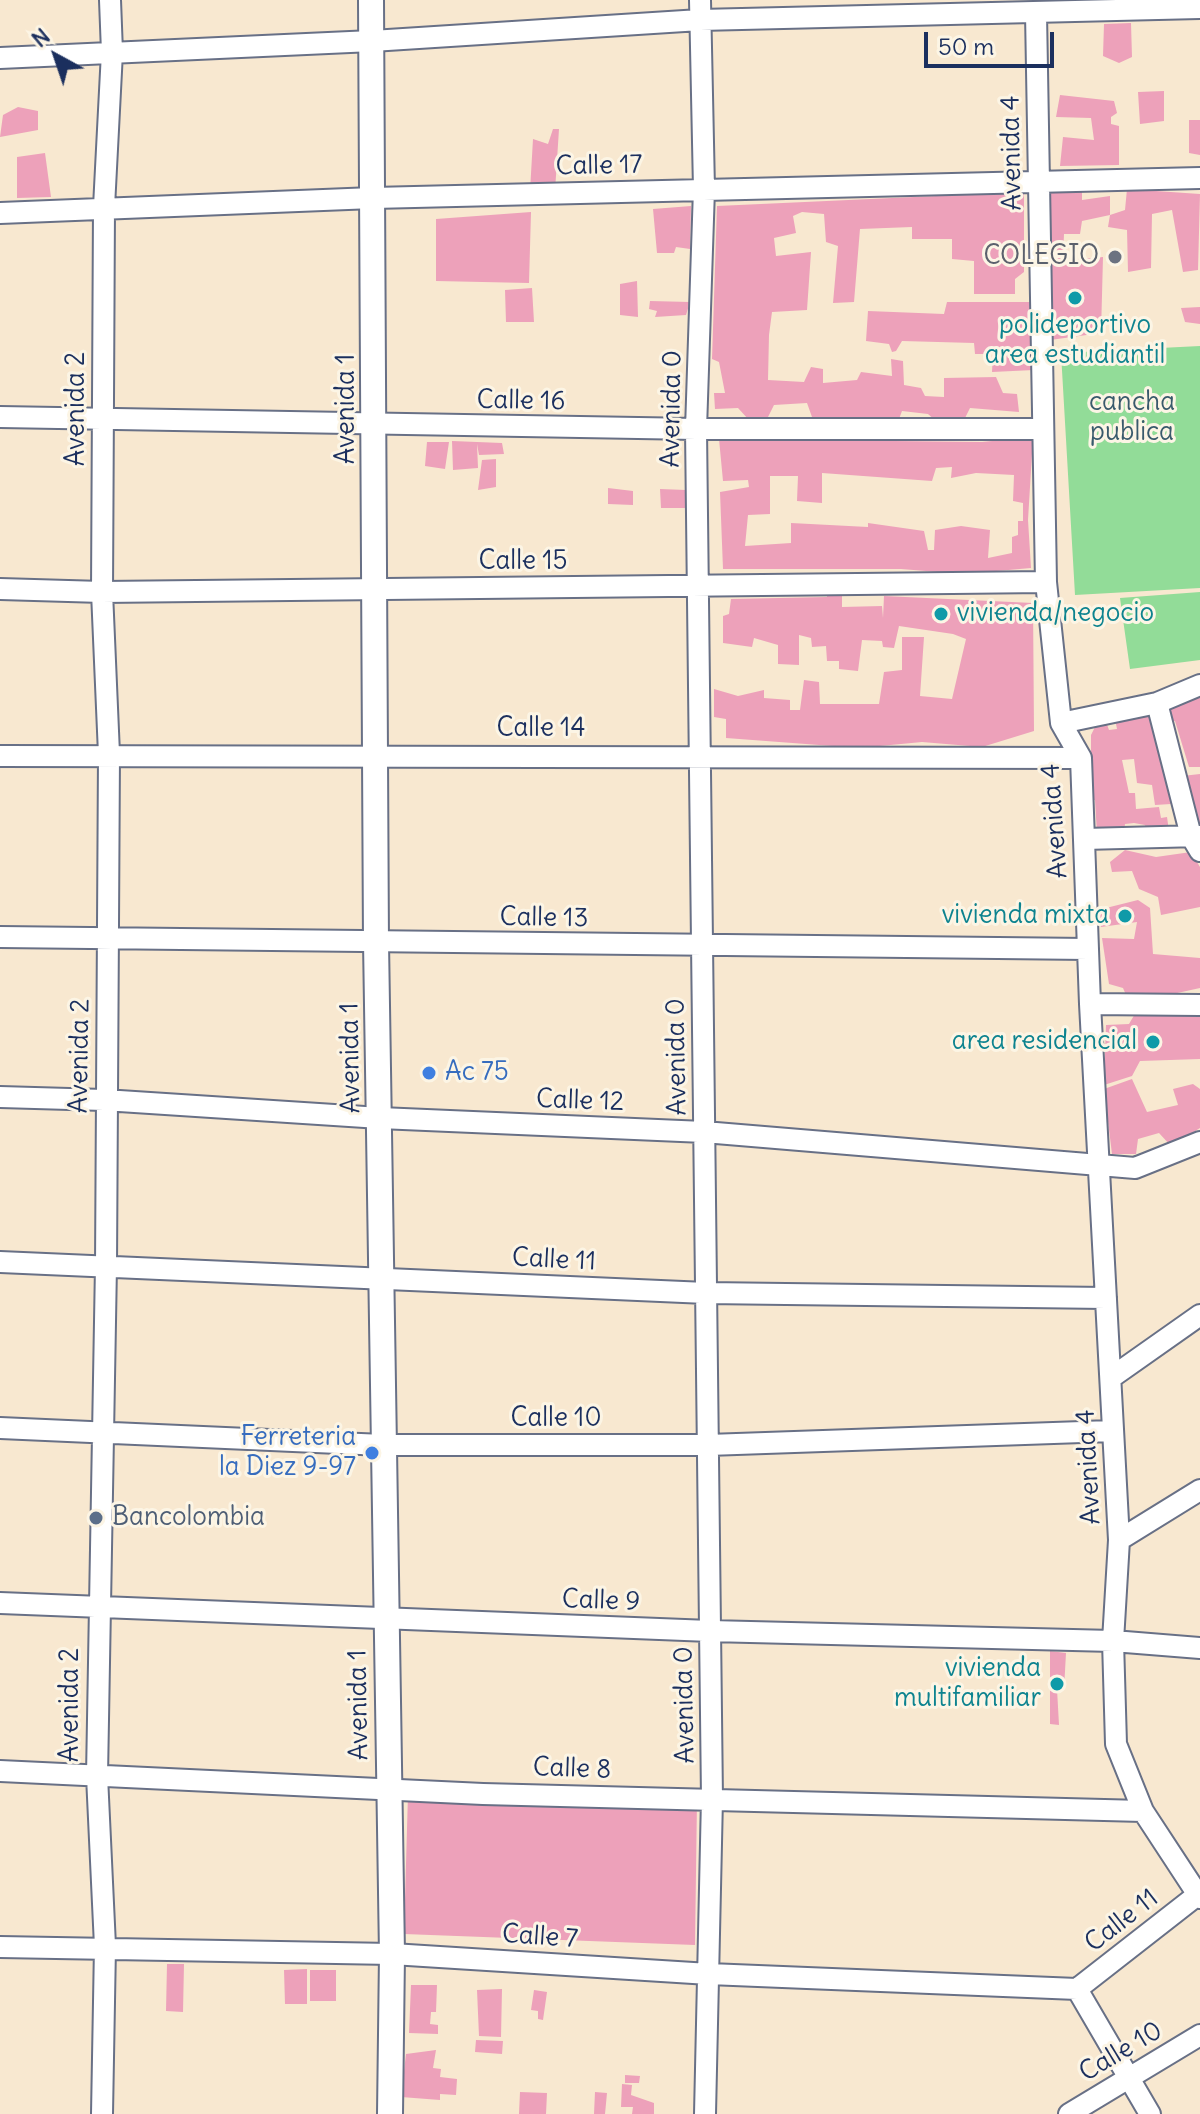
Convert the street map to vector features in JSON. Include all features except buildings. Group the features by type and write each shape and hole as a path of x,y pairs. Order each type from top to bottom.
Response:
{"street":[{"name":"Avenida 2","path":"102,2114 105,1946 97,1776 106,1265 104,1100 109,939 109,754 102,592 104,207 112,52 110,0"},
{"name":"Avenida 1","path":"371,0 376,942 392,1954 390,2114"},
{"path":"0,58 372,41 700,10 1036,13 1200,8"},
{"name":"Avenida 0","path":"700,10 704,189 696,429 712,1798 705,2114"},
{"name":"Avenida 4","path":"1036,13 1046,582 1061,723 1081,758 1090,1004 1119,1540 1113,1641 1116,1744 1143,1811 1199,1895"},
{"name":"Calle 17","path":"0,213 373,198 1200,178"},
{"name":"Calle 16","path":"0,417 696,429 1041,429"},
{"name":"Calle 15","path":"0,589 102,592 1046,582"},
{"path":"1061,723 1157,703 1200,685"},
{"path":"1084,839 1197,841 1157,703"},
{"name":"Calle 14","path":"0,756 1081,758"},
{"name":"Calle 13","path":"0,937 1088,949"},
{"path":"1090,1004 1200,1005"},
{"name":"Calle 12","path":"0,1097 704,1132 1147,1166 1199,1145"},
{"name":"Calle 11","path":"0,1262 706,1293 1106,1298"},
{"path":"1112,1377 1200,1315"},
{"name":"Calle 10","path":"0,1428 383,1445 708,1445 1111,1431"},
{"path":"1119,1540 1200,1490"},
{"name":"Calle 9","path":"0,1603 710,1631 1113,1641 1200,1648"},
{"name":"Calle 8","path":"0,1771 388,1787 483,1794 1143,1811"},
{"name":"Calle 11","path":"1077,1989 1199,1895"},
{"name":"Calle 7","path":"0,1947 105,1946 392,1954 709,1974 1077,1989"},
{"path":"1077,1989 1125,2078 1150,2114"},
{"name":"Calle 10","path":"1069,2114 1200,2035"}],"green space":[{"name":"cancha publica","path":"1200,346 1200,588 1075,595 1061,353"},
{"path":"1200,592 1200,660 1130,669 1120,598"}],"place":[{"name":"COLEGIO","path":"1115,257"},
{"name":"polideportivo area estudiantil","path":"1075,298"},
{"name":"vivienda/negocio","path":"941,614"},
{"name":"vivienda mixta","path":"1125,916"},
{"name":"area residencial","path":"1153,1042"},
{"name":"Ac 75","path":"429,1073"},
{"name":"Ferreteria la Diez 9-97","path":"372,1453"},
{"name":"Bancolombia","path":"96,1518"},
{"name":"vivienda multifamiliar","path":"1057,1684"}]}
